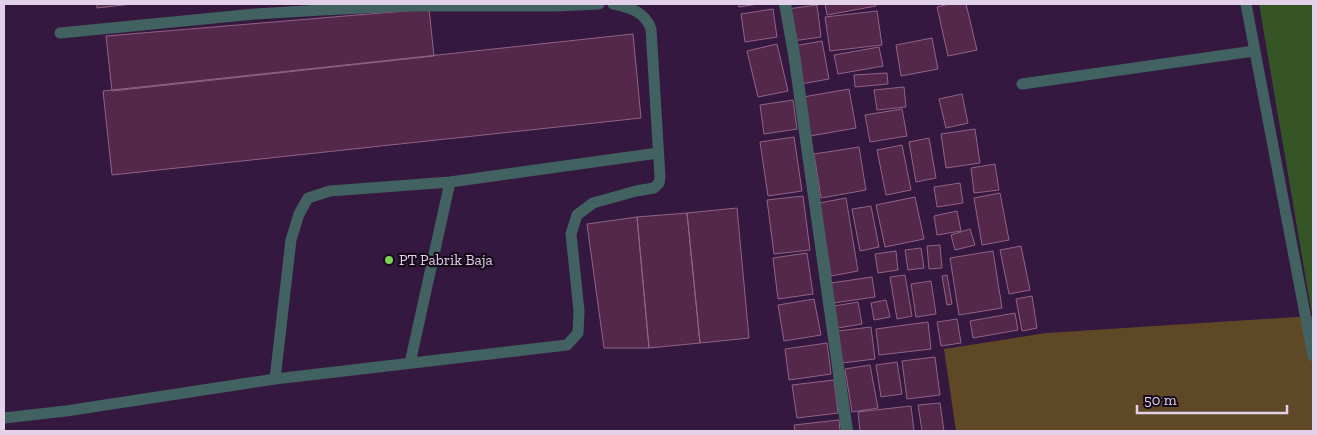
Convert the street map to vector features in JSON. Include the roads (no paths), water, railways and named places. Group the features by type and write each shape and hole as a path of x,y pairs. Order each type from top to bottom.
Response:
{"street":[{"path":"785,4 794,54 847,431"}],"lane":[{"path":"60,33 255,14 322,10 405,6 556,6 599,4"},
{"path":"4,418 66,411 275,379 567,345 578,333 580,311 570,234 578,215 593,203 654,188 659,182 660,176 651,29 648,21 640,12 613,4"},
{"path":"1246,4 1313,356"},
{"path":"1022,84 1254,51"},
{"path":"275,379 291,240 299,214 308,198 330,192 450,182 658,153"},
{"path":"410,364 450,182"}],"place":[{"name":"PT Pabrik Baja","path":"389,260"}]}
